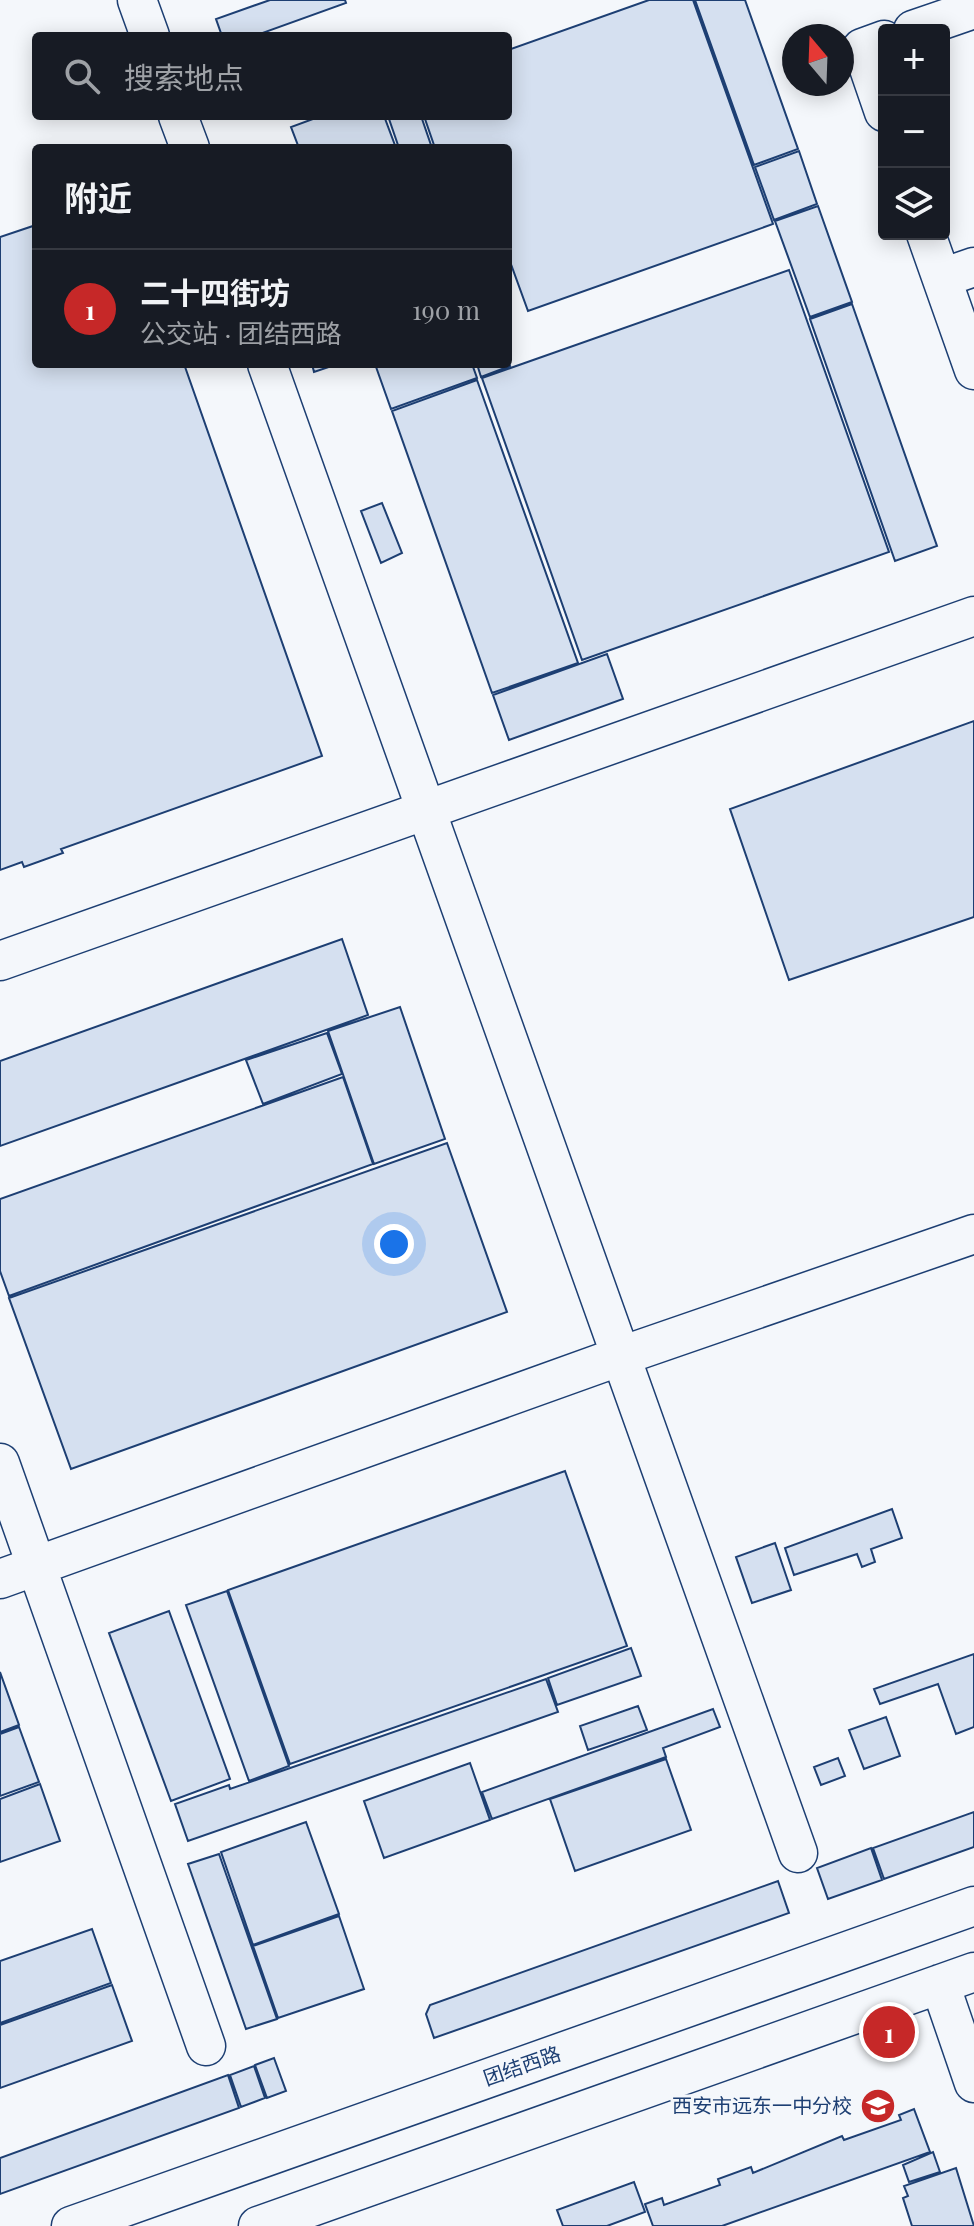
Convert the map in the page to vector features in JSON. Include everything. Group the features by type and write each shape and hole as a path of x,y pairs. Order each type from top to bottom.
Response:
{"street":[{"path":"137,0 149,32"},
{"path":"930,24 974,9"},
{"path":"878,42 862,48 878,95"},
{"path":"180,120 188,144"},
{"path":"931,240 958,273 974,370"},
{"path":"268,368 798,1853"},
{"path":"0,961 974,616"},
{"path":"0,1579 621,1356 974,1234"},
{"path":"0,1463 206,2046"},
{"name":"团结西路","path":"71,2226 974,1906"},
{"path":"258,2226 957,1978 974,2083"}],"building":[{"path":"270,0 345,0 346,3 265,32 221,32 216,19"},
{"path":"649,0 693,0 773,224 528,311 512,267 512,144 434,144 425,120 512,120 512,49"},
{"path":"695,0 745,0 798,149 754,165"},
{"path":"310,120 386,120 394,144 297,144 291,127"},
{"path":"389,120 422,120 431,144 398,144"},
{"path":"799,151 817,204 774,220 755,167"},
{"path":"818,206 852,302 810,317 775,221"},
{"path":"32,226 32,368 185,368 322,756 61,849 63,853 24,867 22,862 0,870 0,237"},
{"path":"789,270 889,552 582,660 482,378"},
{"path":"852,304 937,546 895,561 810,319"},
{"path":"376,368 473,368 477,378 391,409"},
{"path":"478,368 505,368 481,377"},
{"path":"477,380 578,663 492,693 392,411"},
{"path":"382,503 402,553 381,563 361,511"},
{"path":"607,654 623,699 509,740 493,695"},
{"path":"974,721 974,917 789,980 730,809"},
{"path":"342,939 368,1015 0,1146 0,1061"},
{"path":"400,1007 445,1139 374,1164 328,1031"},
{"path":"327,1033 342,1074 263,1104 246,1060"},
{"path":"343,1077 373,1164 9,1296 0,1271 0,1199"},
{"path":"447,1143 507,1312 71,1469 9,1298"},
{"path":"565,1471 627,1646 290,1764 228,1590"},
{"path":"892,1509 902,1538 871,1549 875,1562 862,1567 857,1554 794,1575 785,1548"},
{"path":"775,1543 791,1590 752,1603 736,1557"},
{"path":"227,1591 289,1766 249,1781 186,1605"},
{"path":"169,1611 230,1779 171,1801 109,1633"},
{"path":"631,1648 641,1676 557,1705 548,1678"},
{"path":"974,1654 974,1727 956,1734 938,1684 880,1704 874,1689"},
{"path":"0,1672 19,1725 0,1732"},
{"path":"546,1679 558,1712 188,1841 175,1804 229,1785 230,1789"},
{"path":"638,1706 647,1730 588,1750 580,1726"},
{"path":"713,1709 720,1727 663,1748 666,1757 492,1819 482,1792"},
{"path":"886,1717 900,1756 864,1769 849,1730"},
{"path":"19,1727 39,1782 0,1796 0,1734"},
{"path":"838,1758 845,1776 821,1785 814,1767"},
{"path":"666,1759 691,1830 575,1871 550,1799"},
{"path":"470,1763 490,1820 384,1858 364,1801"},
{"path":"40,1784 60,1841 0,1862 0,1799"},
{"path":"974,1812 974,1847 884,1879 873,1848"},
{"path":"306,1822 339,1914 253,1945 221,1852"},
{"path":"871,1848 882,1880 828,1899 817,1868"},
{"path":"219,1854 277,2019 246,2029 188,1864"},
{"path":"778,1881 789,1913 434,2038 426,2014 430,2005"},
{"path":"339,1916 364,1989 278,2018 253,1946"},
{"path":"92,1929 111,1983 0,2023 0,1961"},
{"path":"112,1985 132,2041 0,2088 0,2025"},
{"path":"274,2058 286,2091 267,2098 255,2065"},
{"path":"254,2066 265,2098 241,2107 230,2075"},
{"path":"228,2075 239,2108 0,2194 0,2158"},
{"path":"914,2109 930,2152 722,2226 653,2226 645,2204 662,2198 664,2205 720,2185 718,2179 751,2167 753,2173 842,2136 844,2140 901,2120 899,2115"},
{"path":"933,2152 940,2172 909,2182 903,2165"},
{"path":"956,2168 974,2226 912,2226 903,2198 908,2196 904,2186"},
{"path":"634,2182 645,2212 607,2226 563,2226 557,2210"}],"place":[{"name":"二十四街坊","path":"889,2032"},
{"name":"西安市远东一中分校","path":"878,2106"}]}
